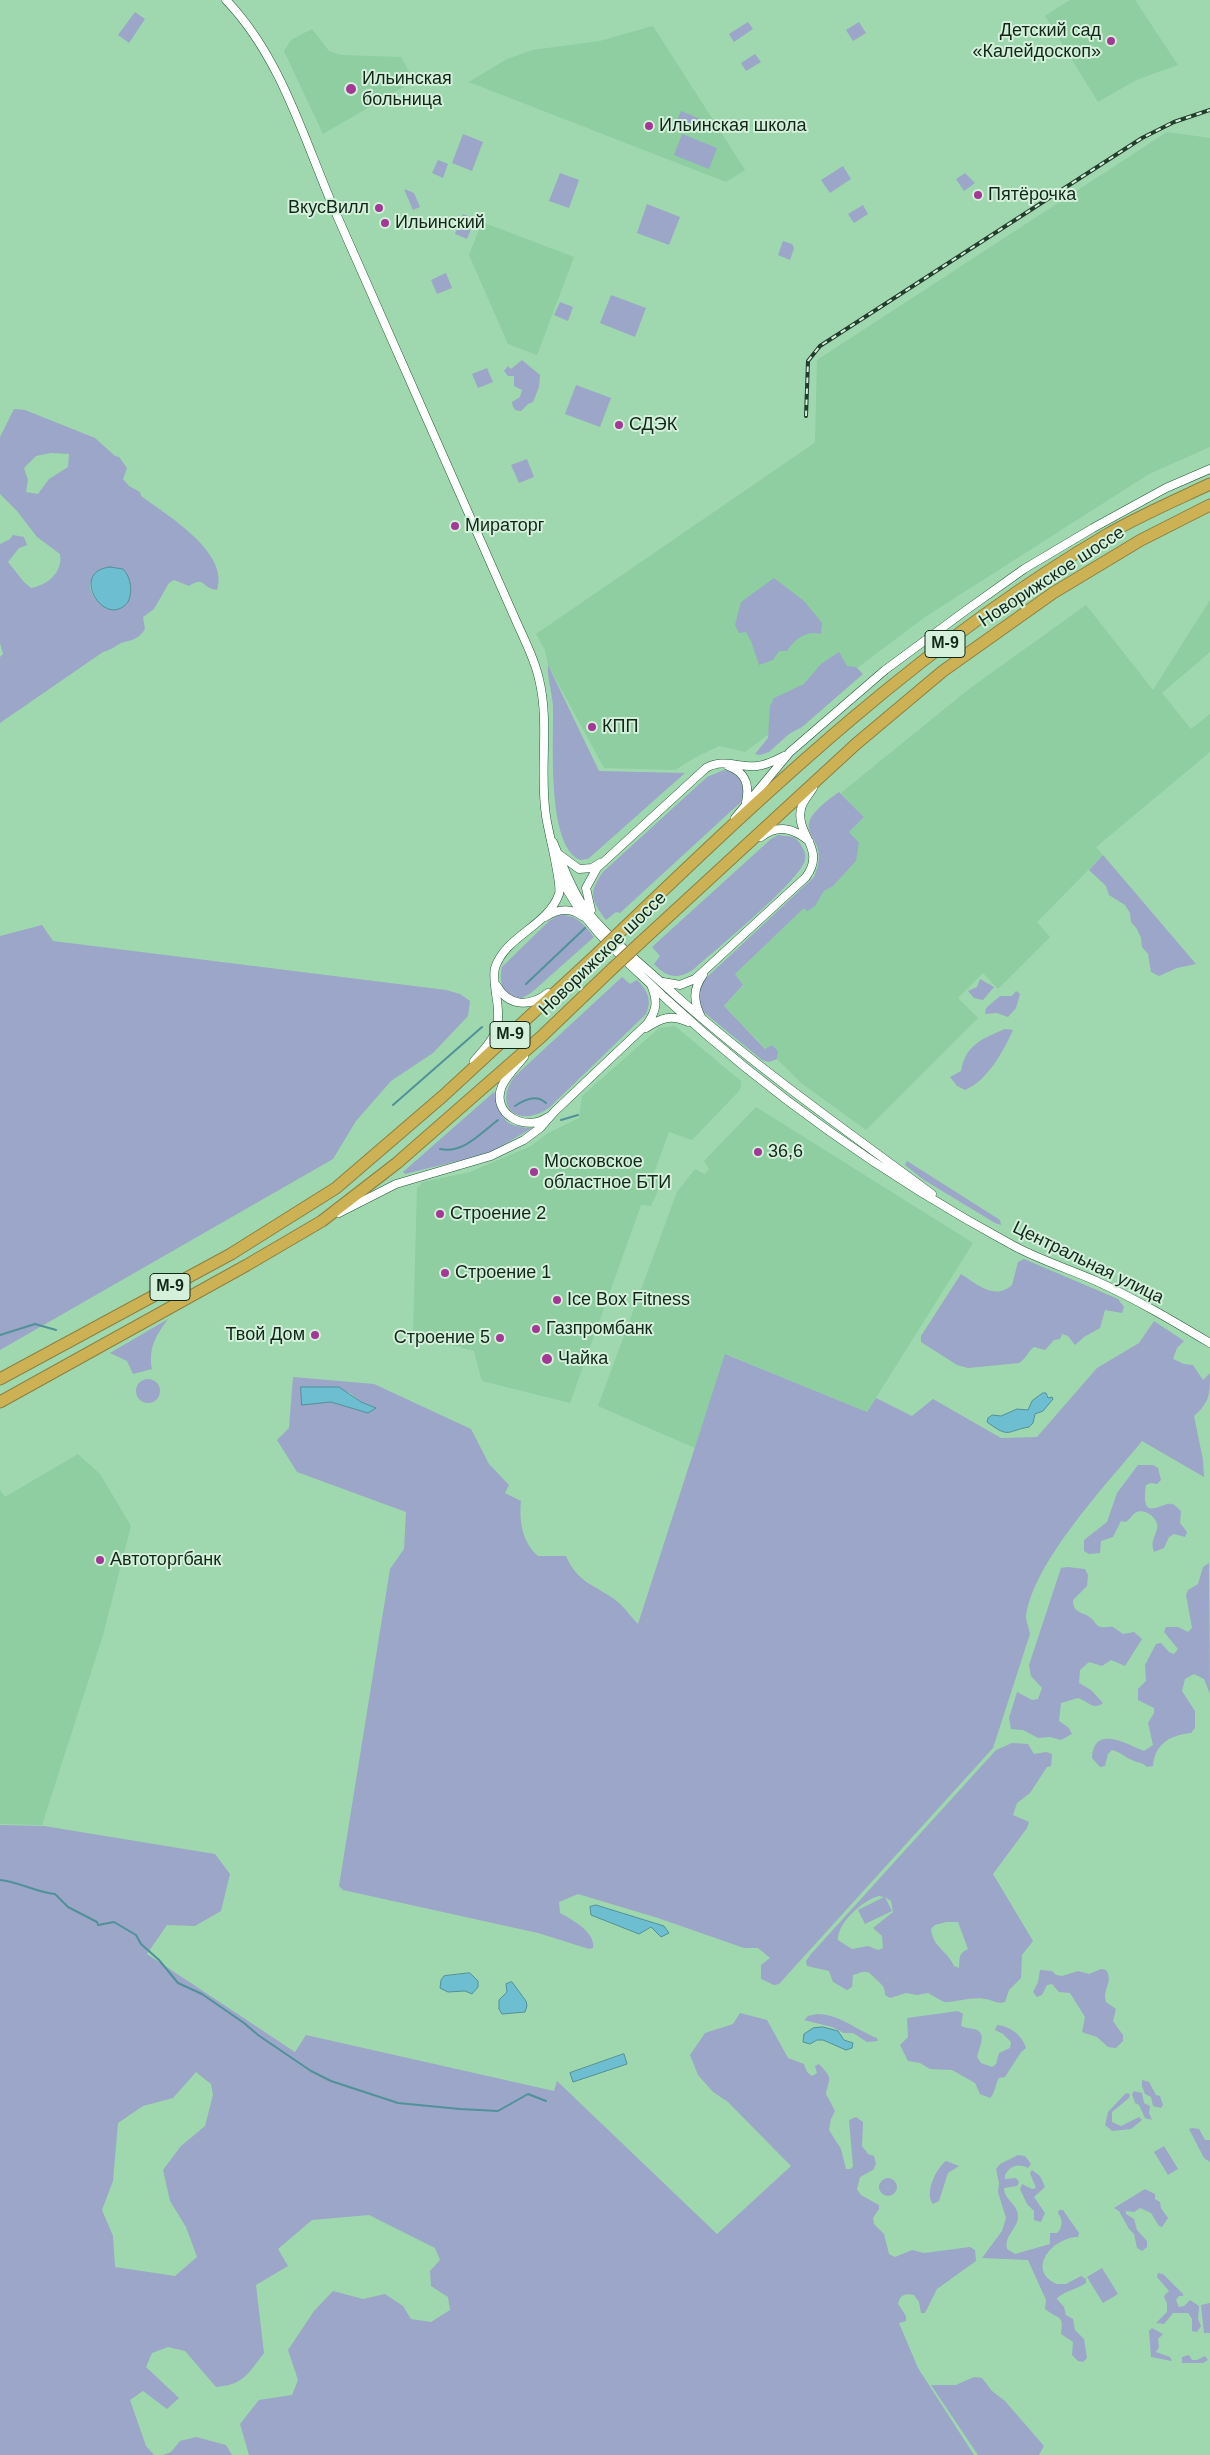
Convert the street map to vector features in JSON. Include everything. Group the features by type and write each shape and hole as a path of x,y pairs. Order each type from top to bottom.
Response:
{"highway":[{"name":"Новорижское шоссе","path":"0,1379 231,1254 283,1223 349,1177 443,1096 576,974 710,845 838,732 981,616 1109,533 1210,484"},
{"name":"Новорижское шоссе","path":"0,1402 255,1261 317,1224 397,1163 541,1037 714,873 943,671 1052,593 1117,554 1210,505"}],"street":[{"path":"226,0 254,35 280,82 535,666 542,701 542,783 550,835 556,867 573,902 703,1021 841,1130 953,1210"},
{"path":"710,845 790,752 885,670 1024,569 1158,492 1210,469"},
{"path":"591,919 586,888 592,875 606,859 706,768 717,762 757,766 773,762 790,752"},
{"path":"706,768 727,766 742,774 748,787 746,802"},
{"name":"М-9","path":"660,981 680,985 695,979 806,877 813,865 814,857 802,826 800,811 802,804 823,775"},
{"name":"М-9","path":"714,873 774,830 781,828 795,831 809,841"},
{"path":"550,835 575,892 591,919 649,982 695,1026 858,1153 909,1186 953,1210"},
{"path":"558,852 579,869 592,868 606,859"},
{"name":"М-9","path":"443,1096 496,1034 500,1018 494,977 496,965 500,957 537,923 552,906 559,892 560,884 556,867"},
{"name":"М-9","path":"537,923 563,910 578,913 591,919"},
{"name":"М-9","path":"703,1021 695,1004 694,995 697,984 707,969"},
{"name":"М-9","path":"494,977 497,986 506,998 520,1004 542,998 564,980 576,974"},
{"name":"М-9","path":"317,1224 396,1184 508,1150 540,1128 555,1111 647,1024 655,1009 656,996 649,982"},
{"name":"М-9","path":"636,1035 667,1017 674,1017 695,1026"},
{"name":"М-9","path":"541,1037 502,1086 501,1103 504,1111 510,1118 524,1124 543,1120 555,1111"},
{"name":"Центральная улица","path":"953,1210 1016,1247 1126,1296 1210,1344"}],"shaded area":[{"name":"Детский сад «Калейдоскоп»","path":"1070,0 1135,0 1178,65 1136,80 1098,102 1045,16"},
{"path":"135,12 145,19 129,43 118,35"},
{"path":"748,22 753,29 734,42 729,34"},
{"path":"859,22 866,33 853,41 846,30"},
{"name":"Ильинская школа","path":"653,26 745,170 726,182 469,82 507,59 533,50 600,41"},
{"name":"Ильинская больница","path":"312,29 329,51 341,55 401,57 414,81 323,134 284,51 291,40"},
{"path":"755,54 761,62 746,71 741,63"},
{"path":"681,111 703,120 698,131 676,123"},
{"path":"1167,132 1210,138 1210,447 1149,474 925,617 745,752 719,746 675,770 604,768 548,665 545,650 536,634 813,444 815,441 817,360"},
{"path":"463,134 483,142 472,171 452,163"},
{"path":"682,134 717,148 709,169 674,155"},
{"path":"438,160 448,164 443,178 432,173"},
{"path":"843,166 851,179 830,193 821,180"},
{"path":"560,173 579,180 569,208 549,201"},
{"path":"965,173 975,183 964,191 956,179"},
{"path":"404,189 414,193 420,207 413,210"},
{"path":"647,204 680,217 669,245 637,233"},
{"path":"863,205 868,214 854,223 848,214"},
{"path":"463,214 475,219 467,239 455,234"},
{"path":"482,222 574,257 537,355 508,344 469,255"},
{"path":"783,241 792,244 794,248 790,260 778,255"},
{"path":"446,273 452,288 437,294 431,280"},
{"path":"611,295 646,308 635,337 600,323"},
{"path":"560,302 573,307 568,321 554,315"},
{"path":"522,360 540,375 539,387 533,402 521,411 514,409 512,402 520,397 522,390 514,386 514,376 508,376 504,371 508,366 511,369"},
{"path":"487,368 493,382 478,388 472,374"},
{"path":"576,385 611,398 600,427 565,414"},
{"path":"14,409 25,410 95,438 115,456 119,457 127,468 123,479 129,486 140,492 141,496 179,524 205,548 214,562 218,576 217,590 201,582 189,586 174,580 169,583 154,609 143,617 145,629 140,635 103,652 0,723 0,657 3,654 0,643 0,544 10,539 13,535 24,537 27,545 19,548 8,562 31,588 43,584 53,577 59,566 60,554 37,537 17,511 0,494 0,437","holes":["51,453 69,454 68,467 49,479 38,494 26,492 28,480 24,468 36,456","90,583 128,602 117,610 102,605 92,594"]},
{"path":"527,459 534,477 519,483 511,465"},
{"path":"110,567 123,569 128,576 130,585 128,602 119,609 110,609 101,605 91,587 92,578 98,571"},
{"path":"774,578 804,601 822,623 821,634 810,633 801,636 787,651 779,651 773,660 759,665 746,632 739,633 735,625 741,602"},
{"path":"1210,600 1210,652 1162,693 1191,729 1210,714 1210,752 1096,847 1103,855 1037,922 1050,937 998,989 983,973 958,998 978,1018 866,1130 801,1083 777,1059 778,1051 772,1045 766,1049 724,1006 743,986 735,974 804,908 819,900 824,891 833,886 856,861 849,832 864,817 841,793 969,689 1086,605 1153,690"},
{"path":"839,652 847,666 856,667 863,674 802,727 789,734 769,752 760,755 755,754 768,738 770,706 774,698 804,684 821,664"},
{"path":"548,665 599,771 685,773 588,859 580,860 569,850 562,834 557,813 553,765 553,706"},
{"path":"724,770 738,777 743,790 742,801 620,913 616,912 606,920 597,907 593,896 595,886 603,872 707,777"},
{"path":"839,792 864,817 849,832 859,843 856,861 833,886 824,891 815,906 807,911 804,908 735,974 743,985 724,1006 765,1049 772,1045 778,1051 777,1059 769,1062 762,1060 701,1010 699,1002 700,990 706,978 814,877 819,861 818,850 809,826 811,818 820,807"},
{"path":"778,835 794,837 805,853 805,860 800,870 789,883 756,915 688,973 673,976 659,969 654,964 660,956 652,947 771,839"},
{"path":"1103,855 1196,964 1177,968 1159,976 1151,972 1148,954 1142,947 1137,929 1131,922 1130,913 1125,905 1109,895 1106,886 1089,870"},
{"path":"559,915 575,918 594,937 531,993 520,999 514,997 503,988 501,978 502,967 549,921"},
{"path":"42,925 53,941 446,990 460,994 470,1001 468,1016 433,1053 391,1081 356,1121 333,1159 0,1350 0,936"},
{"path":"622,977 630,984 637,980 644,988 649,1000 646,1014 550,1107 529,1116 520,1116 513,1112 508,1106 506,1098 508,1088 514,1077"},
{"path":"980,979 994,987 983,1000 974,998 968,991 977,987"},
{"path":"1016,991 1020,994 1016,1008 1008,1017 997,1013 985,1014 986,1008 1000,996 1012,996"},
{"path":"675,1026 741,1081 740,1090 692,1140 669,1132 654,1173 664,1177 651,1206 641,1205 570,1403 482,1381 474,1351 413,1335 417,1188 423,1182 470,1172 531,1146 548,1133 579,1118 582,1096 659,1028"},
{"path":"1005,1029 1013,1030 994,1065 973,1086 965,1090 957,1086 950,1077 961,1071 963,1062 971,1048 982,1040"},
{"path":"494,1092 504,1119 514,1125 532,1128 490,1153 405,1174 403,1172"},
{"path":"756,1107 973,1243 867,1412 726,1354 695,1448 598,1406 677,1192 695,1169 705,1174 709,1169 704,1161"},
{"path":"907,1161 1000,1220 1001,1225 924,1180 905,1165"},
{"path":"1024,1259 1118,1299 1124,1307 1122,1313 1105,1310 1100,1328 1084,1337 1075,1345 1068,1336 1062,1334 1060,1339 1054,1340 1045,1350 1034,1347 1019,1363 968,1368 957,1365 921,1342 921,1336 961,1274 986,1289 992,1291 1005,1290 1012,1285 1018,1262"},
{"path":"168,1319 154,1342 151,1355 152,1369 133,1374 127,1361 110,1353"},
{"path":"1154,1321 1184,1341 1177,1348 1173,1359 1184,1364 1193,1365 1203,1380 1210,1373 1208,1397 1194,1416 1203,1460 1204,1477 1142,1441 1110,1479 1057,1548 1032,1594 1026,1616 1030,1634 993,1748 779,1984 774,1985 761,1979 761,1965 770,1958 758,1948 744,1948 658,1918 578,1894 559,1902 560,1913 587,1931 593,1942 593,1948 589,1949 538,1933 343,1890 339,1886 390,1569 404,1549 406,1512 297,1472 277,1440 289,1428 293,1377 374,1384 471,1429 489,1464 509,1485 505,1493 521,1501 521,1524 525,1538 538,1556 566,1556 570,1565 580,1577 617,1601 638,1624 725,1354 867,1412 876,1398 912,1416 933,1399 1001,1438 1037,1437 1097,1368 1139,1343","holes":["323,1387 350,1393 361,1402 375,1408 368,1412 331,1402 322,1402 313,1388"]},
{"path":"148,1379 157,1382 160,1391 157,1400 148,1403 139,1400 136,1391 139,1382"},
{"path":"301,1387 339,1387 361,1402 376,1408 368,1413 331,1402 302,1405"},
{"path":"1046,1393 1048,1398 1052,1397 1053,1399 1043,1411 1035,1414 1033,1423 1029,1427 1012,1432 1004,1432 987,1422 988,1418 992,1415 1001,1416 1017,1409 1028,1410 1032,1401"},
{"path":"78,1454 100,1474 131,1526 103,1635 42,1825 0,1824 0,1490 5,1497"},
{"path":"1138,1465 1153,1465 1158,1468 1161,1480 1157,1484 1151,1483 1146,1485 1146,1504 1149,1508 1168,1504 1177,1507 1181,1511 1180,1523 1187,1532 1185,1537 1174,1534 1169,1537 1164,1548 1154,1552 1153,1542 1157,1529 1156,1521 1142,1511 1134,1514 1126,1522 1121,1521 1113,1537 1101,1541 1100,1553 1089,1554 1084,1551 1084,1540 1107,1522 1117,1493"},
{"path":"1209,1563 1210,1694 1204,1679 1194,1674 1185,1679 1182,1691 1195,1711 1195,1728 1191,1733 1171,1738 1165,1742 1157,1751 1153,1766 1147,1767 1112,1750 1108,1754 1105,1766 1100,1767 1092,1758 1094,1748 1098,1742 1105,1739 1120,1741 1144,1751 1153,1745 1148,1723 1154,1713 1154,1708 1138,1700 1138,1689 1146,1681 1145,1665 1156,1644 1161,1643 1169,1652 1174,1654 1178,1649 1164,1632 1166,1627 1178,1627 1188,1632 1192,1628 1186,1595 1188,1590 1198,1584 1203,1567"},
{"path":"1061,1568 1085,1569 1088,1575 1087,1586 1073,1600 1073,1605 1077,1610 1092,1619 1099,1626 1113,1627 1123,1634 1134,1632 1142,1639 1125,1666 1111,1660 1102,1666 1089,1662 1080,1670 1079,1683 1091,1690 1103,1703 1093,1706 1078,1698 1061,1703 1059,1721 1069,1728 1072,1734 1061,1740 1050,1737 1038,1738 1023,1730 1011,1729 1009,1718 1017,1692 1032,1700 1038,1699 1042,1688 1031,1676 1029,1665"},
{"path":"1012,1743 1028,1744 1034,1754 1046,1752 1052,1754 1051,1766 1047,1767 1030,1793 1017,1803 1013,1815 1029,1822 1027,1828 993,1874 1033,1941 1022,1955 1021,1978 1009,1990 1005,2002 999,2003 972,1998 944,2002 928,1993 917,1995 906,1993 890,1998 885,1995 885,1990 868,1972 853,1975 852,1987 847,1990 833,1982 829,1971 807,1966 806,1961 811,1954 996,1750","holes":["879,1896 884,1897 858,1910 865,1924 892,1911 885,1897 891,1901 893,1912 873,1928 882,1936 883,1948 878,1950 868,1946 852,1949 838,1940 842,1927 852,1913 866,1902","946,1922 958,1922 968,1949 961,1955 959,1968 954,1966 932,1935 931,1929 935,1925"]},
{"path":"0,1825 44,1826 215,1854 230,1874 221,1911 195,1926 167,1925 147,1954 295,2052 306,2035 554,2091 557,2081 717,2234 791,2166 728,2102 713,2092 698,2075 690,2055 705,2033 733,2024 740,2013 767,2020 788,2058 804,2064 807,2072 812,2076 817,2073 815,2066 819,2064 829,2076 826,2094 835,2111 829,2130 841,2149 846,2169 851,2169 853,2166 849,2120 856,2117 863,2122 862,2146 868,2154 874,2156 876,2164 873,2170 860,2177 857,2189 861,2195 879,2205 879,2209 873,2218 874,2224 884,2234 889,2254 895,2257 912,2250 924,2253 970,2247 975,2250 976,2261 937,2289 925,2313 921,2313 919,2302 914,2295 903,2295 898,2304 906,2316 906,2321 899,2323 918,2368 974,2455 249,2455 240,2424 259,2400 292,2395 298,2380 288,2350 314,2311 333,2291 363,2299 385,2294 403,2306 411,2319 431,2322 450,2310 448,2297 431,2286 430,2271 440,2260 435,2248 369,2215 312,2220 278,2249 288,2266 256,2285 264,2353 239,2381 216,2387 185,2351 168,2347 152,2353 146,2367 179,2398 167,2409 143,2391 130,2400 146,2446 154,2455 0,2455","holes":["196,2072 211,2084 213,2095 205,2126 181,2146 163,2170 170,2201 186,2227 197,2257 175,2276 115,2267 113,2236 102,2210 113,2181 118,2123 143,2106 173,2098"]},
{"path":"596,1905 664,1926 669,1933 661,1937 651,1927 639,1934 591,1915 590,1907"},
{"path":"1101,1969 1106,1970 1109,1978 1105,1993 1106,2002 1116,2009 1113,2021 1123,2035 1123,2041 1116,2048 1108,2047 1097,2037 1082,2032 1085,2017 1070,1993 1059,1992 1052,1984 1047,1985 1042,1995 1037,1997 1033,1992 1038,1982 1040,1970 1052,1971 1056,1975 1062,1976 1078,1971 1089,1974"},
{"path":"470,1973 478,1981 478,1987 472,1994 465,1991 448,1992 440,1988 441,1980 444,1976"},
{"path":"512,1982 526,2001 527,2006 525,2012 502,2014 499,2009 499,2000 507,1992 506,1984"},
{"path":"958,2011 963,2014 961,2026 981,2033 982,2041 977,2057 981,2063 992,2067 996,2064 999,2053 1010,2048 1011,2042 1003,2034 995,2030 997,2025 1015,2032 1022,2039 1026,2048 1021,2052 1005,2077 999,2078 990,2098 980,2094 975,2083 952,2070 930,2069 920,2063 908,2061 900,2045 908,2037 907,2018"},
{"path":"817,2014 841,2019 877,2038 878,2041 867,2042 853,2033 844,2033 832,2027 804,2020 808,2016"},
{"path":"823,2027 838,2031 844,2040 853,2043 852,2048 846,2050 823,2040 817,2040 810,2044 803,2042 804,2034 813,2028"},
{"path":"624,2054 627,2064 573,2082 570,2073"},
{"path":"1142,2080 1149,2082 1156,2095 1160,2096 1163,2105 1161,2108 1153,2106 1151,2097 1145,2094"},
{"path":"1134,2091 1142,2093 1144,2103 1150,2106 1149,2113 1152,2120 1145,2118 1139,2105 1135,2103 1132,2094"},
{"path":"1126,2093 1130,2094 1129,2098 1112,2112 1112,2122 1121,2126 1139,2117 1142,2120 1131,2129 1112,2131 1105,2125 1108,2112"},
{"path":"1189,2129 1199,2129 1205,2140 1210,2140 1210,2162 1204,2158"},
{"path":"1164,2146 1178,2169 1168,2175 1154,2152"},
{"path":"1018,2155 1025,2156 1031,2164 1028,2168 1015,2166 1009,2169 1005,2175 1005,2179 1016,2178 1019,2182 1017,2186 1004,2188 1006,2196 1016,2208 1018,2216 1016,2225 1007,2240 1007,2249 1015,2254 1050,2244 1050,2233 1057,2233 1062,2223 1058,2213 1059,2210 1063,2210 1079,2233 1078,2237 1069,2238 1052,2248 1046,2255 1043,2271 1048,2278 1057,2284 1066,2284 1081,2276 1086,2279 1086,2283 1062,2294 1057,2299 1064,2307 1066,2315 1073,2319 1075,2330 1084,2339 1087,2358 1083,2362 1078,2361 1072,2355 1073,2342 1061,2334 1061,2320 1045,2309 1046,2300 1028,2260 982,2258 1002,2231 1006,2218 998,2192 999,2183 996,2169 1000,2164"},
{"path":"946,2161 959,2166 948,2173 939,2201 933,2204 930,2194 932,2181 938,2169"},
{"path":"1032,2170 1040,2176 1045,2187 1034,2197 1045,2213 1041,2222 1034,2220 1034,2211 1027,2204 1020,2189 1022,2184 1032,2189 1036,2188 1030,2173"},
{"path":"888,2178 894,2181 897,2187 894,2193 888,2196 882,2193 879,2187 882,2181"},
{"path":"1145,2189 1155,2194 1155,2199 1160,2202 1161,2208 1168,2218 1162,2227 1159,2226 1151,2213 1140,2208 1134,2212 1126,2211 1126,2214 1134,2219 1137,2230 1147,2241 1147,2247 1142,2251 1137,2248 1134,2234 1119,2211 1114,2208"},
{"path":"1102,2268 1118,2294 1103,2303 1087,2277"},
{"path":"1158,2273 1163,2274 1183,2294 1183,2296 1179,2296 1176,2300 1179,2307 1184,2306 1190,2300 1199,2306 1198,2319 1201,2326 1197,2332 1192,2331 1192,2319 1188,2313 1173,2313 1164,2324 1156,2323 1167,2312 1164,2296 1169,2291 1157,2277"},
{"path":"1210,2303 1210,2333 1204,2333 1201,2305"},
{"path":"1152,2328 1163,2334 1158,2339 1159,2347 1156,2352 1170,2357 1172,2361 1151,2357 1149,2331"},
{"path":"1189,2355 1192,2360 1205,2356 1208,2360 1203,2363 1182,2363 1182,2357"},
{"path":"974,2377 982,2378 1044,2446 1039,2455 978,2455 931,2385 956,2385"},
{"path":"196,2437 226,2445 232,2455 163,2455 171,2452 180,2441"}],"waterway":[{"path":"526,984 585,928"},
{"path":"393,1105 482,1027"},
{"path":"515,1106 531,1098 539,1099 546,1103"},
{"path":"561,1120 578,1115"},
{"path":"440,1149 448,1150 464,1145 498,1120"},
{"path":"0,1335 35,1324 56,1330"},
{"path":"0,1880 55,1894 68,1907 97,1922 98,1925 114,1922 136,1935 141,1944 159,1960 178,1983 202,1994 311,2071 331,2081 398,2103 460,2109 498,2111 528,2094 546,2101"}],"railway":[{"path":"806,416 808,361 820,346 1142,138 1174,122 1210,110"}],"place":[{"name":"Детский сад «Калейдоскоп»","path":"1111,41"},
{"name":"Ильинская больница","path":"351,89"},
{"name":"Ильинская школа","path":"649,126"},
{"name":"Пятёрочка","path":"978,195"},
{"name":"ВкусВилл","path":"379,208"},
{"name":"Ильинский","path":"385,223"},
{"name":"СДЭК","path":"619,425"},
{"name":"Мираторг","path":"455,526"},
{"name":"КПП","path":"592,727"},
{"name":"36,6","path":"758,1152"},
{"name":"Московское областное БТИ","path":"534,1172"},
{"name":"Строение 2","path":"440,1214"},
{"name":"Строение 1","path":"445,1273"},
{"name":"Ice Box Fitness","path":"557,1300"},
{"name":"Газпромбанк","path":"536,1329"},
{"name":"Твой Дом","path":"315,1335"},
{"name":"Строение 5","path":"500,1338"},
{"name":"Чайка","path":"547,1359"},
{"name":"Автоторгбанк","path":"100,1560"}]}
